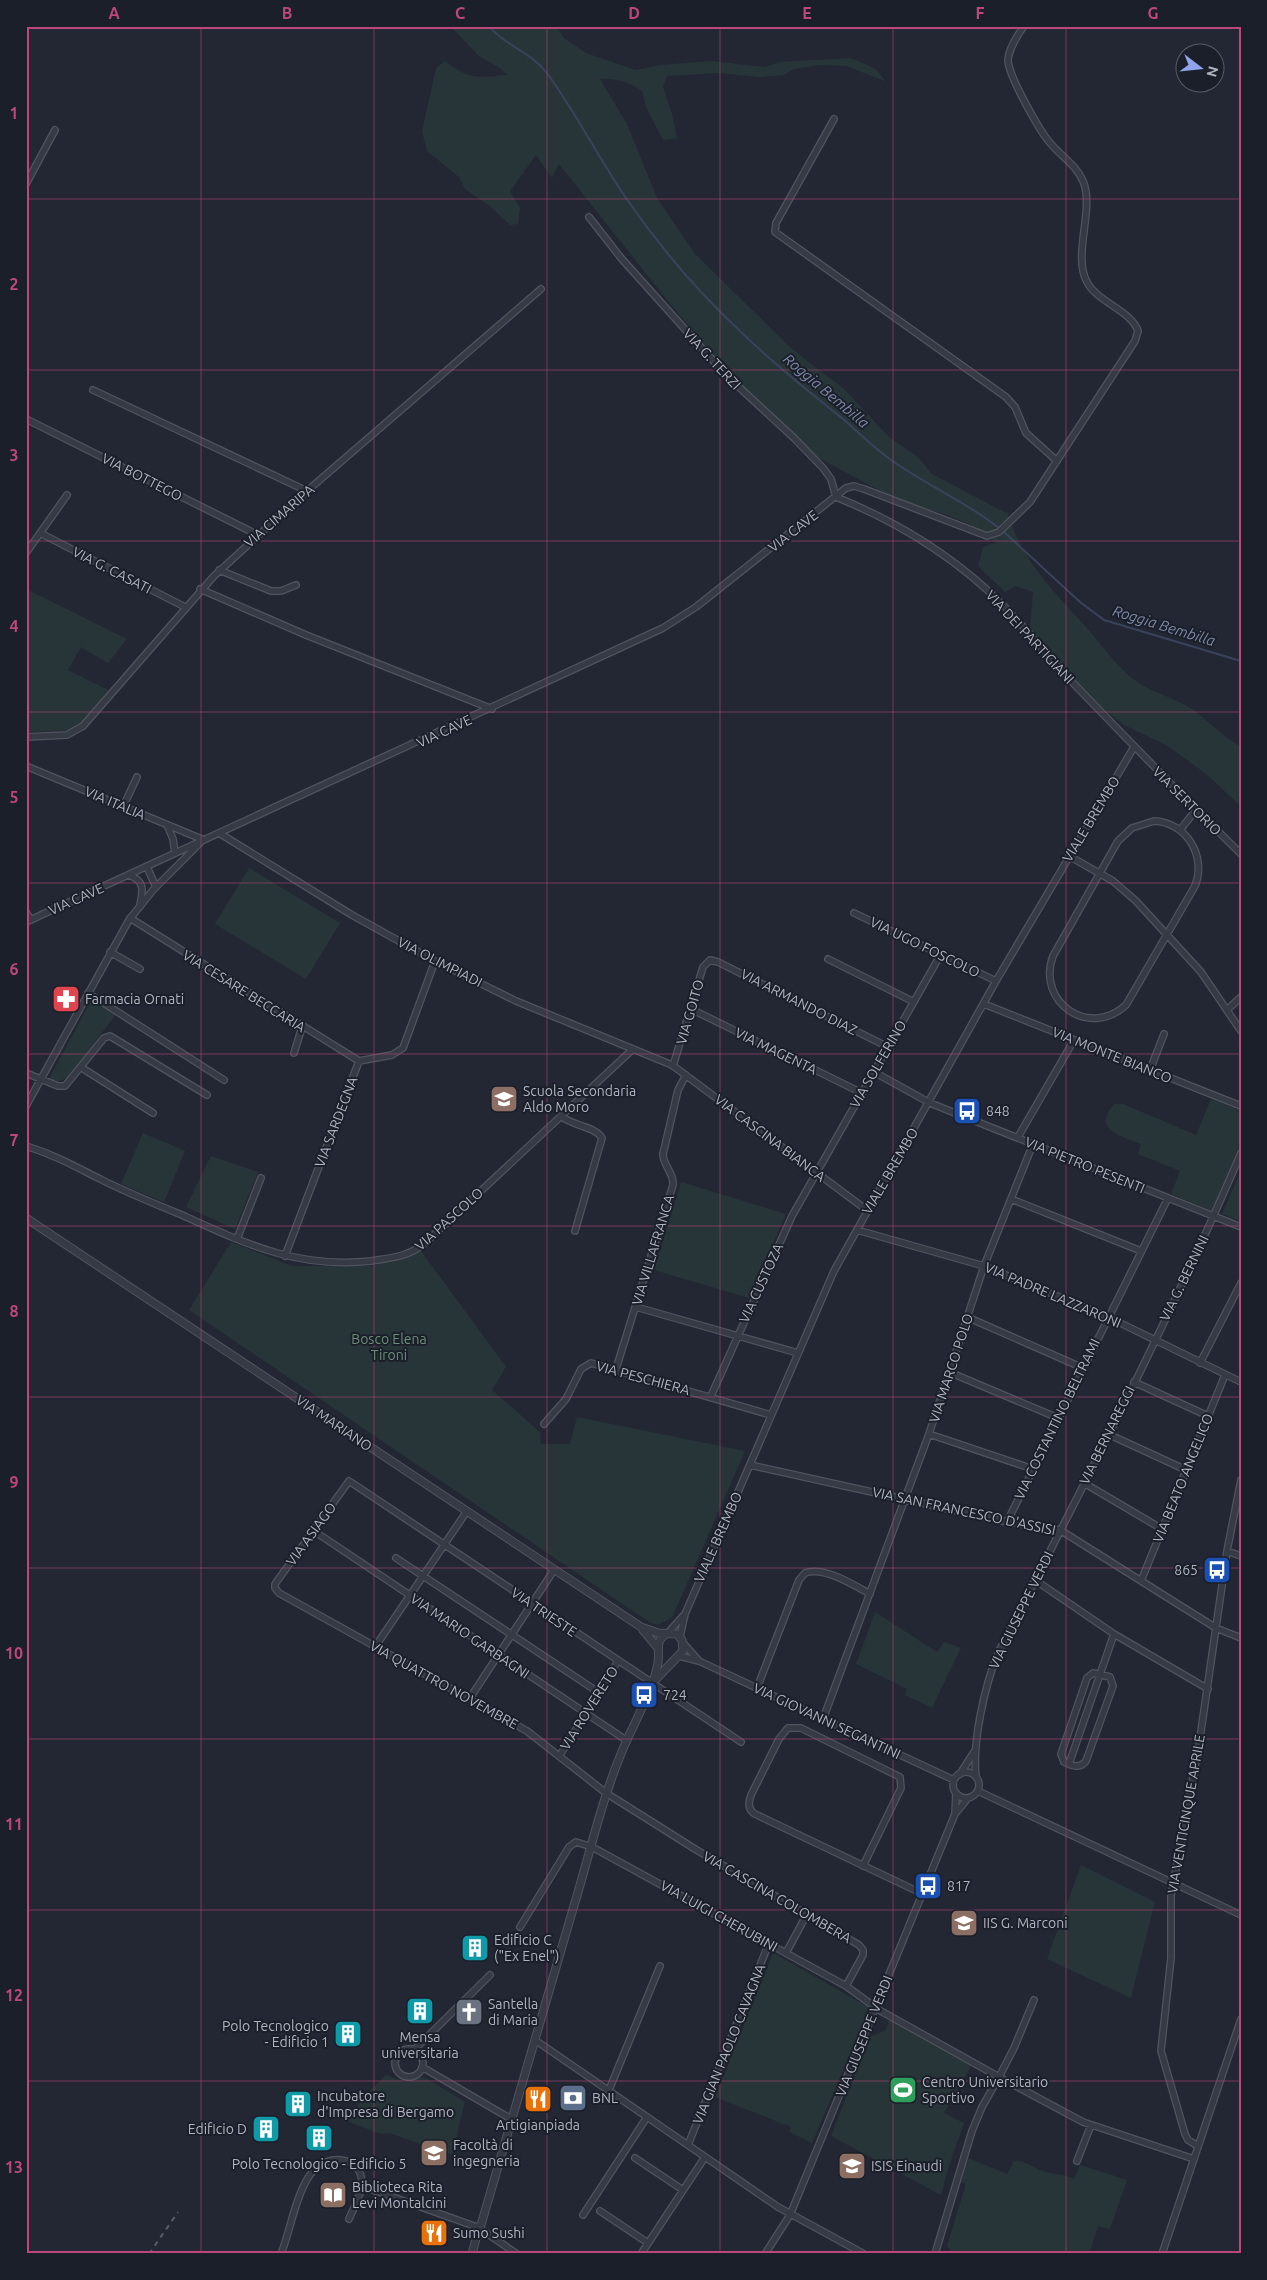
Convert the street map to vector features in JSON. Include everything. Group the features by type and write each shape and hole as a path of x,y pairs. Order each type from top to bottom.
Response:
{"street":[{"path":"834,119 776,224 775,232 1006,396 1015,407 1026,433 1057,461 1136,341 1138,331 1133,322 1095,293 1086,280 1082,261 1086,196 1084,182 1040,129 1008,64 1011,49 1024,26"},
{"path":"26,184 55,130"},
{"name":"VIA G. TERZI","path":"589,216 620,258 721,370 823,468 831,479 836,497"},
{"name":"VIA CIMARIPA","path":"26,738 67,735 83,726 200,589 219,570 541,289"},
{"path":"93,390 307,492"},
{"name":"VIA BOTTEGO","path":"26,419 258,535"},
{"name":"VIA CAVE","path":"28,921 492,709 677,620 846,488 858,487 986,536 992,536 1004,528 1030,502 1057,461"},
{"path":"26,553 67,495"},
{"name":"VIA DEI PARTIGIANI","path":"836,497 889,520 968,573 1010,612 1068,678 1134,747"},
{"name":"VIA G. CASATI","path":"40,533 185,607"},
{"path":"219,570 271,591 281,591 296,585"},
{"path":"200,589 306,635 492,709"},
{"name":"VIA SERTORIO","path":"1134,747 1241,854"},
{"name":"VIALE BREMBO","path":"682,1641 685,1614 826,1288 996,981 1134,747"},
{"name":"VIA ITALIA","path":"26,766 202,840"},
{"path":"123,807 137,777"},
{"path":"1180,830 1196,810"},
{"path":"1160,822 1180,830 1195,850 1199,871 1194,889 1130,999 1119,1010 1109,1015 1090,1018 1076,1015 1066,1009 1051,988 1050,966 1057,948 1099,873 1118,841 1132,828 1143,823 1160,822"},
{"path":"167,825 173,838 175,853"},
{"name":"VIA OLIMPIADI","path":"219,833 352,915 435,961 516,1000 673,1066"},
{"path":"26,1106 130,918 156,886 202,840"},
{"path":"1069,856 1127,892 1200,972 1241,1031"},
{"path":"146,867 156,886"},
{"path":"129,875 137,878 142,883 143,891 139,906"},
{"path":"26,912 28,921"},
{"name":"VIA UGO FOSCOLO","path":"854,912 996,981"},
{"name":"VIA CESARE BECCARIA","path":"130,918 359,1062"},
{"path":"110,952 140,969"},
{"name":"VIA SOLFERINO","path":"816,1173 941,954"},
{"path":"828,959 914,1002"},
{"name":"VIA GOITO","path":"673,1066 704,965 710,960"},
{"name":"VIA ARMANDO DIAZ","path":"710,960 718,962 888,1047"},
{"name":"VIA SARDEGNA","path":"284,1256 359,1062 392,1055 403,1048 435,961"},
{"path":"88,993 224,1080"},
{"path":"1227,1010 1241,997"},
{"name":"VIA MONTE BIANCO","path":"984,1004 1241,1106"},
{"name":"VIA MAGENTA","path":"691,1009 862,1093"},
{"path":"294,1053 302,1027"},
{"path":"1150,1070 1164,1034"},
{"path":"26,1073 63,1086 69,1083 103,1040 110,1036 207,1095"},
{"path":"1018,1137 1074,1040"},
{"name":"VIA PASCOLO","path":"26,1146 59,1157 103,1181 237,1239 284,1256 354,1262 398,1257 410,1253 427,1241 633,1049"},
{"name":"VIA CASCINA BIANCA","path":"673,1066 868,1211"},
{"path":"82,1068 153,1113"},
{"name":"VIA PIETRO PESENTI","path":"874,1072 930,1103 1241,1227"},
{"name":"VIA VILLAFRANCA","path":"616,1370 673,1185 672,1176 664,1162 663,1154 678,1090 686,1075"},
{"path":"561,1116 568,1122 598,1133 602,1138 575,1231"},
{"name":"VIA MARCO POLO","path":"823,1720 929,1434 984,1266 1033,1144"},
{"name":"VIA G. BERNINI","path":"1154,1340 1214,1216 1241,1153"},
{"name":"VIA CUSTOZA","path":"711,1396 792,1216 816,1173"},
{"path":"237,1239 261,1178"},
{"path":"1011,1198 1141,1251"},
{"name":"VIA COSTANTINO BELTRAMI","path":"1007,1522 1168,1198"},
{"name":"VIA MARIANO","path":"26,1218 641,1627 650,1631 667,1634"},
{"name":"VIA PADRE LAZZARONI","path":"857,1230 984,1266 1108,1317 1241,1382"},
{"path":"1200,1363 1241,1283"},
{"path":"636,1307 798,1353"},
{"path":"967,1317 1083,1368"},
{"name":"VIA BERNAREGGI","path":"1060,1530 1154,1340"},
{"name":"VIA PESCHIERA","path":"544,1424 566,1399 585,1365 593,1363 771,1415"},
{"path":"950,1372 1058,1418"},
{"name":"VIA BEATO ANGELICO","path":"1141,1580 1225,1375"},
{"path":"1134,1382 1208,1416"},
{"path":"929,1434 1033,1469"},
{"path":"1108,1434 1186,1470"},
{"name":"VIA SAN FRANCESCO D'ASSISI","path":"750,1465 1007,1522 1060,1530 1216,1628 1241,1638"},
{"name":"VIA VENTICINQUE APRILE","path":"1198,2146 1188,2140 1185,2134 1161,2051 1171,1958 1172,1882 1208,1689 1227,1551 1241,1480"},
{"name":"VIA ASIAGO","path":"275,1588 276,1583 349,1481"},
{"name":"VIA TRIESTE","path":"349,1481 618,1661 654,1682 741,1742"},
{"path":"1084,1483 1162,1529"},
{"path":"375,1647 467,1511"},
{"name":"VIA GIUSEPPE VERDI","path":"976,1776 975,1751 994,1664 1060,1530"},
{"name":"VIA MARIO GARBAGNI","path":"314,1532 626,1740"},
{"path":"1227,1551 1241,1556"},
{"path":"396,1558 598,1692"},
{"path":"470,1698 554,1570"},
{"path":"757,1688 799,1580 805,1573 814,1571 842,1578 870,1594"},
{"path":"1035,1580 1114,1634 1208,1689"},
{"name":"VIA QUATTRO NOVEMBRE","path":"275,1588 375,1647 528,1731 606,1793"},
{"name":"VIALE BREMBO","path":"667,1634 685,1614"},
{"name":"VIA MARIANO","path":"641,1627 659,1650"},
{"path":"472,2254 606,1793 626,1740 654,1682 683,1651 682,1641 676,1634 667,1634 660,1639 654,1682"},
{"path":"1069,1764 1114,1634"},
{"name":"VIA GIOVANNI SEGANTINI","path":"682,1641 699,1661"},
{"path":"659,1650 666,1658 677,1657"},
{"name":"VIA GIOVANNI SEGANTINI","path":"677,1657 699,1661 954,1780"},
{"name":"VIA ROVERETO","path":"560,1755 618,1661"},
{"path":"1091,1673 1100,1674 1111,1678 1113,1688 1086,1761 1079,1766 1069,1764 1063,1760 1061,1754 1087,1678 1091,1673"},
{"path":"863,1866 902,1786 900,1777 801,1728 788,1728 779,1739 751,1795 749,1805 751,1811 863,1866 922,1894"},
{"name":"VIA GIUSEPPE VERDI","path":"960,1774 975,1751"},
{"path":"968,1772 976,1776 979,1785 978,1791 968,1798 956,1793 954,1789 954,1780 960,1774 968,1772"},
{"path":"978,1791 1241,1915"},
{"name":"VIA CASCINA COLOMBERA","path":"606,1793 695,1849 862,1948 863,1955 846,1986"},
{"name":"VIA GIUSEPPE VERDI","path":"955,1814 956,1793"},
{"name":"VIA GIUSEPPE VERDI","path":"765,2254 790,2215 955,1814 968,1798"},
{"path":"520,1927 569,1847 576,1842 592,1846"},
{"name":"VIA LUIGI CHERUBINI","path":"592,1846 846,1986"},
{"path":"786,1953 807,1914"},
{"name":"VIA GIAN PAOLO CAVAGNA","path":"688,2146 769,1943"},
{"path":"609,2090 660,1966"},
{"path":"414,2050 422,2059 422,2068 413,2076 405,2076 398,2071 395,2063 398,2055 405,2050 414,2050 490,1975"},
{"path":"846,1986 876,2008 1063,2113 1091,2125 1194,2159"},
{"path":"935,2254 972,2131 982,2107 1014,2048 1034,2000"},
{"path":"1162,2254 1241,2019"},
{"path":"535,2040 790,2215 864,2254"},
{"path":"422,2068 511,2119"},
{"path":"583,2215 647,2117"},
{"path":"1077,2162 1091,2125"},
{"path":"641,2254 705,2157"},
{"path":"635,2158 683,2190"},
{"path":"282,2254 302,2190 313,2171 328,2161 344,2160 355,2168 361,2178 362,2186 349,2219"},
{"path":"362,2186 480,2228 517,2254"},
{"path":"600,2211 648,2243"}],"green space":[{"path":"450,26 557,27 564,38 586,53 635,70 660,65 711,61 765,67 780,62 851,58 876,69 885,81 846,66 820,65 794,69 783,75 760,77 720,73 667,76 663,87 672,114 677,138 663,140 646,107 642,91 622,81 600,79 627,124 657,198 695,254 793,350 844,389 889,437 918,457 932,474 1008,514 1032,564 1054,592 1124,671 1150,689 1189,707 1241,747 1241,806 1206,774 1168,746 1124,725 1097,704 1072,680 1030,629 1033,592 1015,586 1005,592 978,566 983,547 996,543 970,525 948,515 899,501 817,457 731,375 667,300 559,164 552,178 536,155 510,191 520,208 518,224 510,225 491,207 465,189 459,177 427,151 422,131 436,68 445,61 468,75 507,75 500,68 479,56"},
{"path":"26,589 127,639 108,663 81,647 68,670 110,691 85,721 73,730 26,732"},
{"path":"249,868 340,923 306,979 215,924"},
{"path":"92,999 116,1014 68,1078 58,1081 49,1079"},
{"path":"1211,1099 1241,1111 1241,1142 1213,1211 1171,1194 1180,1171 1138,1154 1141,1144 1112,1131 1106,1120 1114,1104 1123,1104 1196,1135"},
{"path":"143,1133 185,1151 164,1202 121,1184"},
{"path":"211,1156 258,1172 235,1229 186,1207"},
{"path":"1241,1170 1241,1221 1222,1214"},
{"path":"681,1182 786,1214 749,1298 654,1270"},
{"name":"Bosco Elena Tironi","path":"231,1242 292,1266 371,1266 421,1251 506,1367 492,1390 540,1432 541,1444 570,1444 577,1417 745,1451 672,1618 658,1625 649,1622 189,1310"},
{"path":"875,1612 937,1652 944,1642 961,1648 932,1708 905,1695 907,1689 856,1664"},
{"path":"1081,1865 1155,1902 1131,1998 1047,1959"},
{"path":"773,1953 870,2008 812,2143 789,2132 791,2127 715,2097"},
{"path":"468,2005 477,2012 472,2020 467,2022 458,2017"},
{"name":"Centro Universitario Sportivo","path":"889,2020 971,2066 944,2113 964,2123 941,2195 831,2136 870,2037 886,2030"},
{"path":"386,2075 406,2082 424,2077 465,2102 452,2155 389,2133 381,2134 346,2121 365,2096"},
{"path":"968,2158 1007,2174 1014,2161 1018,2161 1044,2172 1074,2179 1080,2165 1127,2180 1110,2229 1098,2226 1090,2251 1099,2254 949,2254 950,2249 947,2246 965,2187 965,2183 961,2182"}],"waterway":[{"name":"Roggia Bembilla","path":"489,26 495,33 541,66 547,73 639,216 680,268 725,317 803,387 884,455 999,528"},
{"name":"Roggia Bembilla","path":"1003,531 1080,602 1104,620 1241,661"}],"railway":[{"path":"149,2254 178,2212"}],"place":[{"name":"Farmacia Ornati","path":"66,999"},
{"name":"Scuola Secondaria Aldo Moro","path":"504,1099"},
{"name":"848","path":"967,1111"},
{"name":"865","path":"1217,1570"},
{"name":"724","path":"644,1695"},
{"name":"817","path":"928,1886"},
{"name":"IIS G. Marconi","path":"964,1923"},
{"name":"Edificio C (\"Ex Enel\")","path":"475,1948"},
{"name":"Mensa universitaria","path":"420,2011"},
{"name":"Santella di Maria","path":"469,2012"},
{"name":"Polo Tecnologico - Edificio 1","path":"348,2034"},
{"name":"Centro Universitario Sportivo","path":"903,2090"},
{"name":"BNL","path":"573,2098"},
{"name":"Artigianpiada","path":"538,2099"},
{"name":"Incubatore d'Impresa di Bergamo","path":"298,2104"},
{"name":"Edificio D","path":"266,2129"},
{"name":"Polo Tecnologico - Edificio 5","path":"319,2138"},
{"name":"Facoltà di ingegneria","path":"434,2153"},
{"name":"ISIS Einaudi","path":"852,2166"},
{"name":"Biblioteca Rita Levi Montalcini","path":"333,2195"},
{"name":"Sumo Sushi","path":"434,2233"}]}
